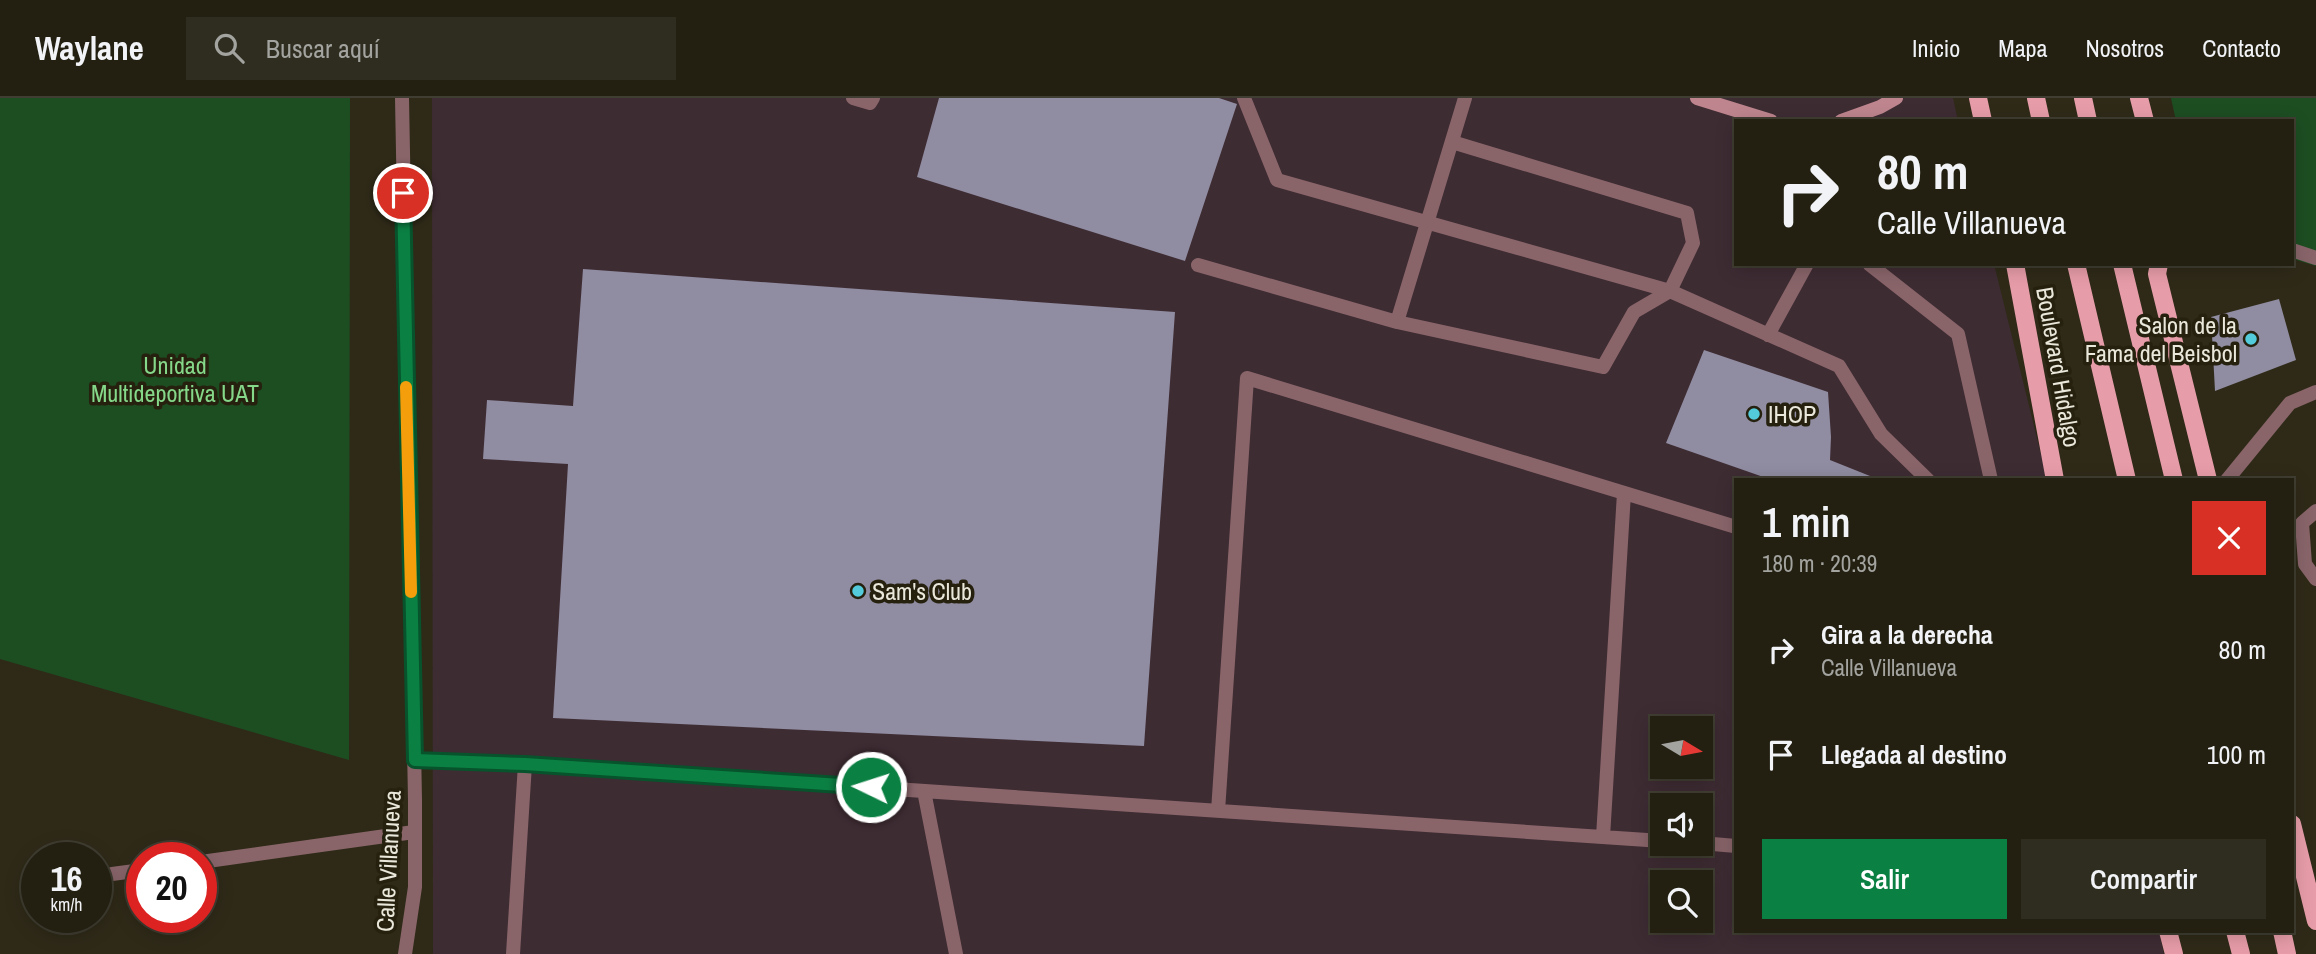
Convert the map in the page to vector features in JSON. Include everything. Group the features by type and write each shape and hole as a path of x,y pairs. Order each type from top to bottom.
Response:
{"main road":[{"path":"1978,98 1983,119"},
{"path":"2036,98 2041,119"},
{"path":"2083,98 2088,119"},
{"path":"2139,98 2144,119"},
{"name":"Boulevard Hidalgo","path":"2015,266 2055,478"},
{"name":"Boulevard Hidalgo","path":"2076,266 2127,478"},
{"path":"2122,266 2174,478"},
{"path":"2159,266 2157,274 2208,478"},
{"path":"2294,832 2316,920"},
{"path":"2169,933 2174,954"},
{"path":"2236,933 2241,954"},
{"path":"2282,933 2287,954"}],"street":[{"name":"Calle Villanueva","path":"402,98 415,760 415,887 405,954"},
{"path":"853,98 870,103 873,98"},
{"path":"1244,98 1277,180 1670,290 1839,366 1881,433 1926,478"},
{"path":"1396,322 1465,98"},
{"path":"1697,98 1765,119"},
{"path":"1847,119 1871,111 1896,98"},
{"path":"1198,265 1396,322 1603,367 1634,312 1670,290 1693,243 1687,213 1452,142"},
{"path":"2294,251 2316,258"},
{"path":"1768,335 1806,266"},
{"path":"1872,266 1958,334 1991,478"},
{"path":"1218,811 1247,378 1734,526"},
{"path":"2229,478 2290,403 2316,392"},
{"path":"1602,837 1624,493"},
{"path":"2316,511 2302,523 2305,564 2316,579"},
{"path":"415,760 525,764 1650,840"},
{"path":"513,954 525,764"},
{"path":"924,791 956,954"},
{"path":"217,860 414,832"},
{"path":"1713,844 1734,846"},
{"path":"112,874 126,872"}],"shaded area":[{"path":"432,98 1953,98 1958,119 1734,119 1734,266 1994,266 2047,478 1734,478 1734,933 2159,933 2164,954 433,954"}],"green space":[{"name":"Unidad Multideportiva UAT","path":"0,98 350,98 349,760 0,659"},
{"path":"2171,98 2316,98 2316,266 2294,259 2294,119 2176,119"}],"building":[{"path":"939,98 1219,98 1237,104 1185,261 917,177"},
{"name":"Sam's Club","path":"583,269 1175,312 1144,746 553,718 568,464 483,459 487,400 573,406"},
{"name":"Salon de la Fama del Beisbol","path":"2279,299 2296,360 2215,391 2211,317"},
{"name":"IHOP","path":"1704,350 1828,392 1830,460 1875,478 1766,478 1666,443"}],"slow traffic":[{"path":"406,387 411,592"}],"place":[{"name":"Salon de la Fama del Beisbol","path":"2251,339"},
{"name":"IHOP","path":"1754,414"},
{"name":"Sam's Club","path":"858,591"}],"route":[{"path":"403,193 415,760 525,764 871,787"}]}
